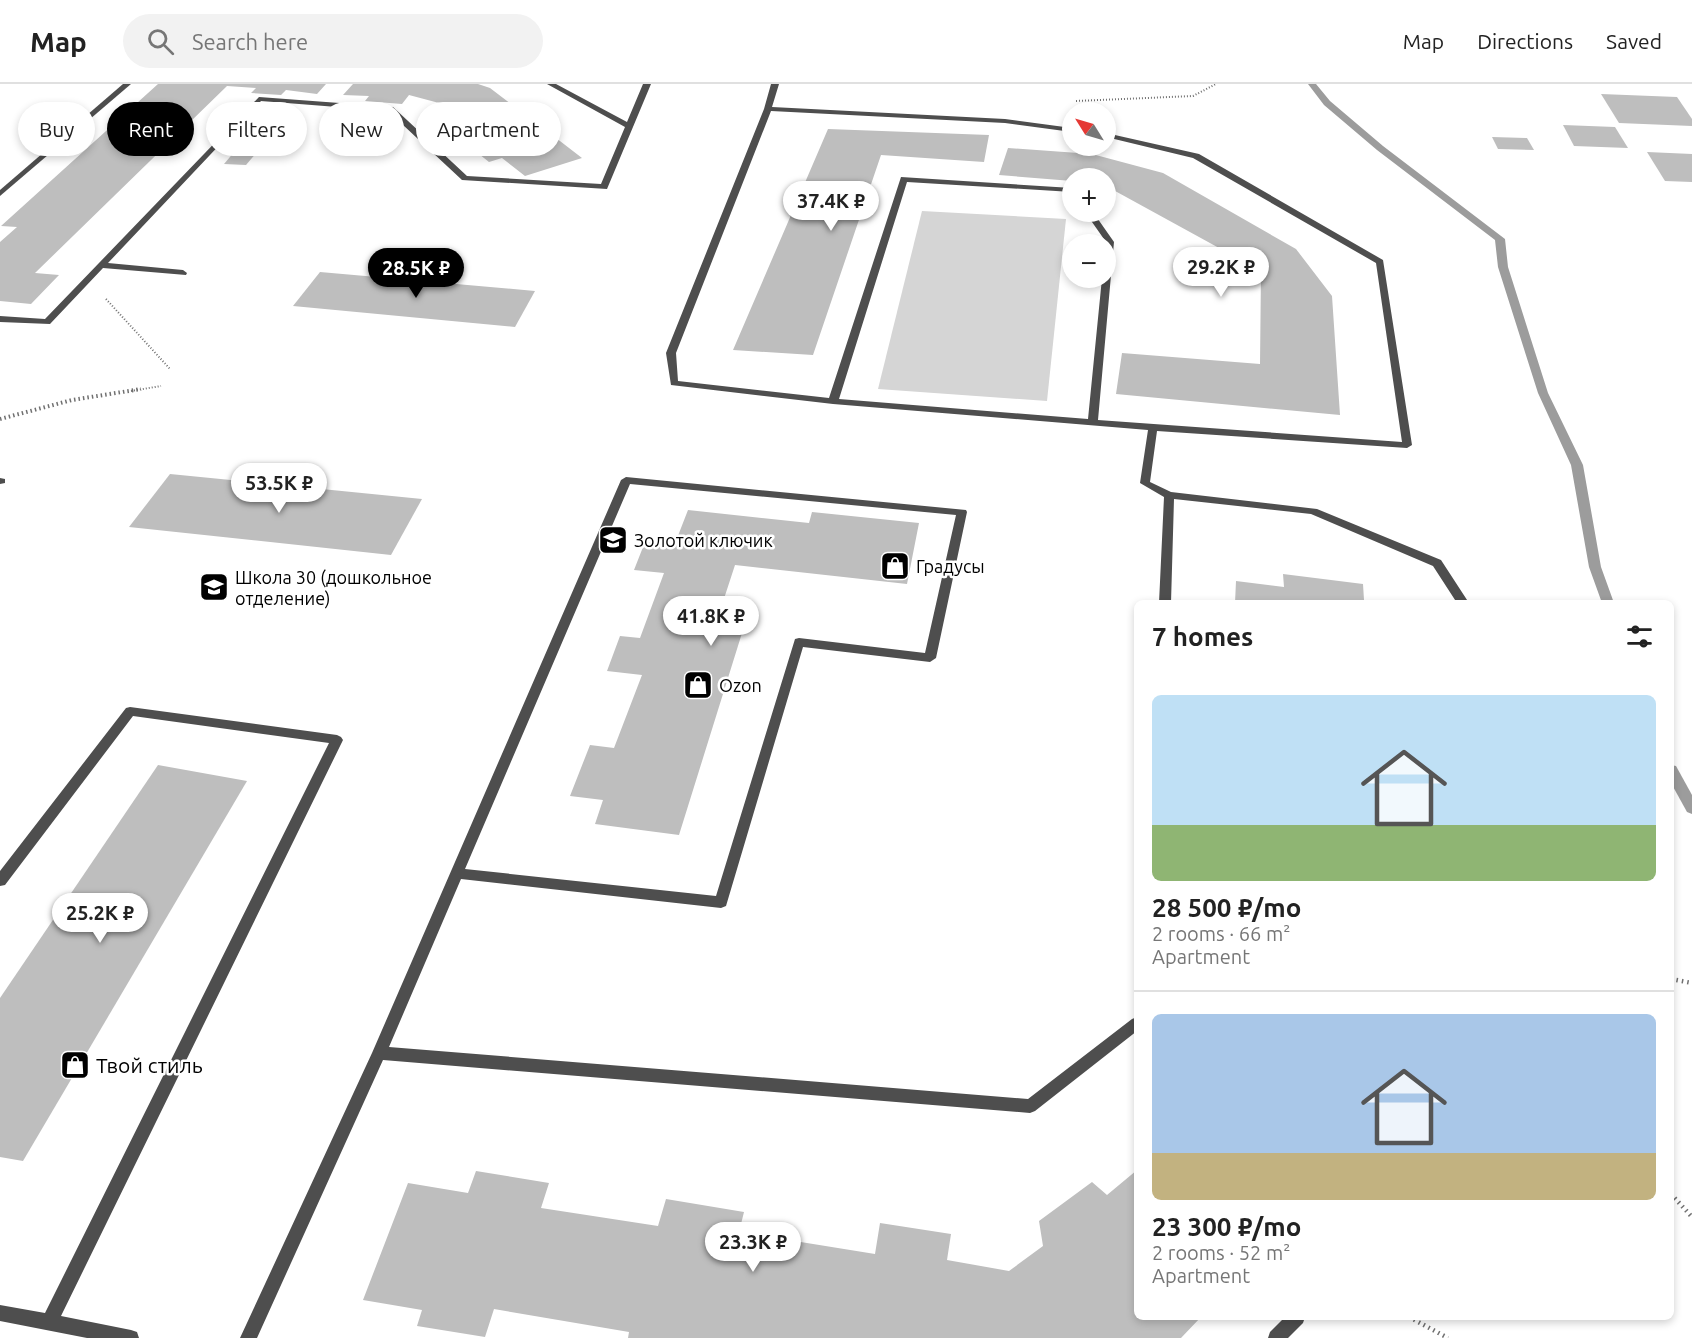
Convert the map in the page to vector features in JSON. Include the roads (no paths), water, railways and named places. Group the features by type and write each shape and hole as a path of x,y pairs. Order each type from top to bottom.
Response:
{"lane":[{"path":"0,194 127,84"},
{"path":"551,84 630,127"},
{"path":"0,319 47,322 258,99 390,109 465,178 604,188 647,84"},
{"path":"775,84 768,110 671,353 674,383 833,401 1153,428 1407,445 1380,262 1196,156 1116,137"},
{"path":"768,110 1005,121 1062,129"},
{"path":"833,401 904,179 1062,189"},
{"path":"1093,422 1110,242 1096,222"},
{"path":"100,265 183,273"},
{"path":"1153,428 1145,483 1169,495 1313,511 1437,562 1461,600"},
{"path":"248,1338 379,1053 456,873 626,480 962,512 930,658 799,642 720,902 456,873"},
{"path":"1166,600 1169,495"},
{"path":"0,880 130,711 336,740 49,1323"},
{"path":"379,1053 1030,1106 1134,1025"},
{"path":"0,1313 131,1338"},
{"path":"1276,1338 1294,1320"}],"waterway":[{"path":"1312,84 1327,103 1380,148 1500,239 1503,267 1543,393 1577,465 1595,567 1607,600"},
{"path":"1674,775 1692,808"}],"place":[{"name":"Золотой ключик","path":"613,540"},
{"name":"Градусы","path":"895,566"},
{"name":"Школа 30 (дошкольное отделение)","path":"214,587"},
{"name":"Ozon","path":"698,685"},
{"name":"Твой стиль","path":"75,1065"}]}
